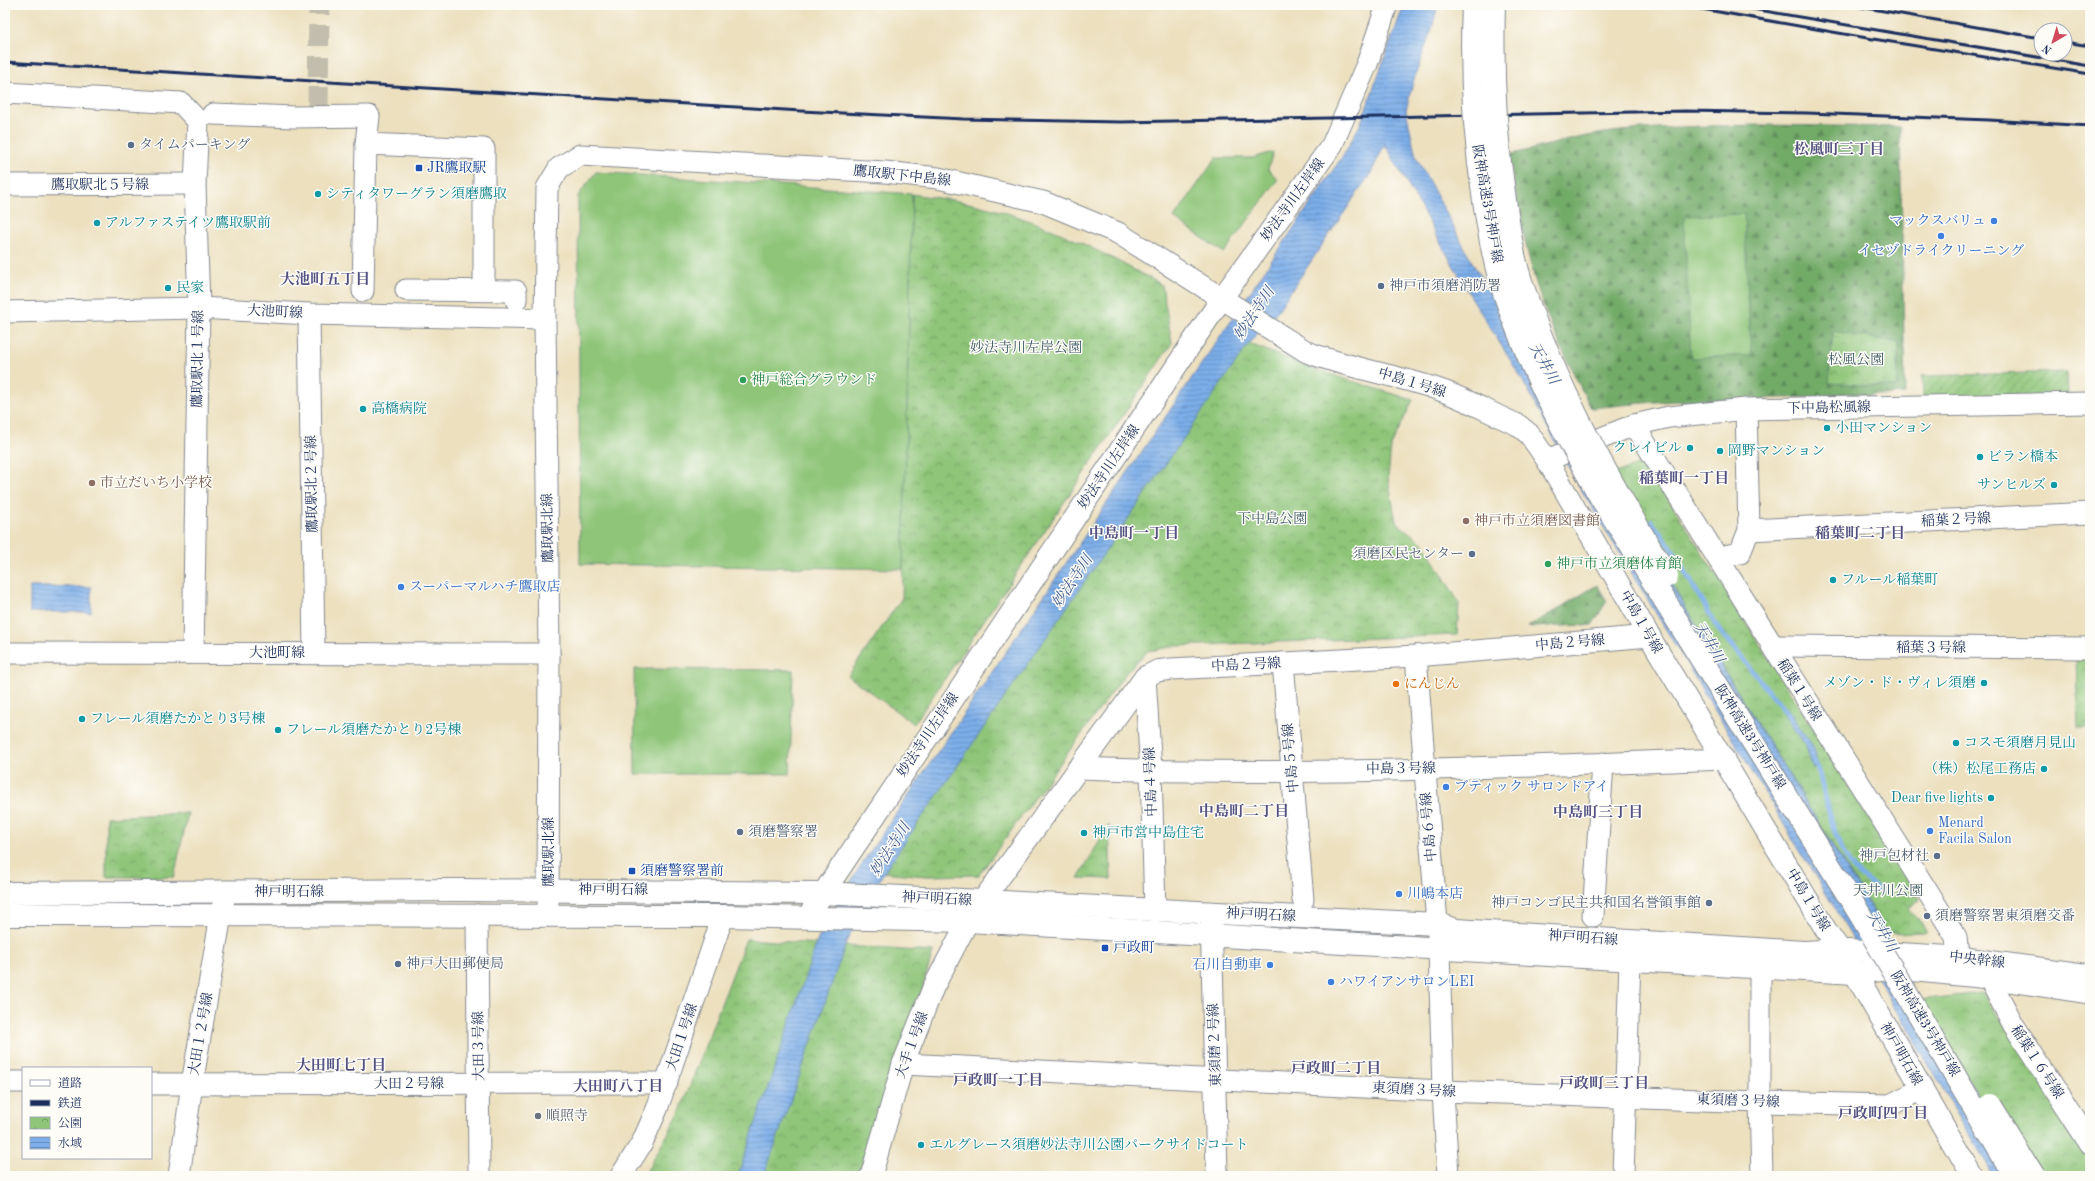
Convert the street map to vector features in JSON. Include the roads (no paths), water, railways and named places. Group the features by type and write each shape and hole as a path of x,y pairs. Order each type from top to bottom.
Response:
{"main road":[{"name":"阪神高速3号神戸線","path":"1473,5 1471,57 1473,117 1489,232 1504,292 1523,344 1547,398 1571,446 1601,498 1861,916 2014,1176"},
{"name":"阪神高速3号神戸線","path":"1494,5 1492,57 1495,123 1510,232 1522,286 1564,391 1584,432 1623,502 1924,1004 2034,1176"},
{"name":"神戸明石線","path":"5,893 549,890 848,894 1155,911 1211,924 1439,949 1855,973"},
{"name":"神戸明石線","path":"5,915 221,914 808,916 968,921 1211,924 1437,924 1457,930 1804,952 1840,950 1855,973 1972,1176"}],"street":[{"name":"妙法寺川左岸線","path":"808,916 822,893 1231,304 1332,145 1367,64 1387,5"},
{"name":"鷹取駅北１号線","path":"5,92 181,103 198,121 195,184 198,308 193,653"},
{"path":"213,114 318,113 369,116 366,144 364,291"},
{"path":"366,144 484,149 484,290"},
{"name":"鷹取駅下中島線","path":"559,168 580,155 877,172 938,178 1042,202 1118,233 1268,328"},
{"name":"鷹取駅北線","path":"548,915 550,654 545,319 547,188 559,168"},
{"name":"鷹取駅北５号線","path":"5,185 195,184"},
{"path":"406,290 516,290 516,300"},
{"name":"大池町線","path":"5,312 198,308 309,314 545,319"},
{"name":"鷹取駅北２号線","path":"309,314 314,654"},
{"name":"中島１号線","path":"1268,328 1307,352 1322,358 1436,388 1518,425 1529,434 1550,459 1650,636 1826,930 1840,950"},
{"name":"下中島松風線","path":"1550,459 1634,425 1669,417 1746,409 2090,403"},
{"path":"1718,557 1740,554 1749,530 1746,409"},
{"name":"稲葉１号線","path":"1634,425 1956,937 1958,957"},
{"name":"稲葉２号線","path":"1749,530 2090,513"},
{"name":"中島２号線","path":"1145,677 1157,671 1171,669 1416,656 1650,636"},
{"name":"稲葉３号線","path":"1772,646 2090,648"},
{"name":"大池町線","path":"5,653 550,654"},
{"name":"中島６号線","path":"1416,656 1439,949 1443,1092 1448,1176"},
{"name":"中島５号線","path":"1283,663 1303,900"},
{"path":"968,921 984,901 1078,768 1145,677"},
{"name":"中島４号線","path":"1145,677 1152,771 1155,911"},
{"name":"中島３号線","path":"1078,768 1152,771 1424,769 1724,759"},
{"path":"1593,916 1603,763"},
{"name":"大田１２号線","path":"179,1176 192,1084 225,892"},
{"name":"大田３号線","path":"477,915 479,1176"},
{"name":"大田１号線","path":"621,1176 642,1143 667,1083 723,916"},
{"name":"大手１号線","path":"871,1176 903,1064 933,988 968,921"},
{"name":"東須磨２号線","path":"1211,924 1216,1079 1217,1176"},
{"name":"中央幹線","path":"1840,950 1864,950 1893,960 1989,978 2090,993"},
{"name":"中央幹線","path":"1893,960 1958,957 2090,975"},
{"path":"1623,1176 1624,1098 1630,960"},
{"path":"1855,973 1893,960"},
{"path":"1760,967 1760,1102 1762,1176"},
{"name":"稲葉１６号線","path":"1989,978 2013,1024 2090,1143"},
{"name":"東須磨３号線","path":"903,1064 1216,1079 1443,1092 1760,1102 1890,1105 1922,1089"},
{"path":"5,1082 22,1082"},
{"name":"大田２号線","path":"152,1084 667,1083"}],"water":[{"path":"1404,5 1438,5 1432,28 1413,82 1406,110 1416,157 1476,269 1886,933 1922,1009 2028,1176 1994,1176 1900,1016 1582,491 1519,374 1470,295 1385,144 1371,173 1278,310 1250,342 882,875 847,940 764,1176 738,1176 818,939 857,871 1344,154 1360,125"},
{"path":"30,587 91,587 91,612 30,612"},
{"path":"1787,709 1810,742 1819,767 1813,769 1805,744 1782,713"}],"waterway":[{"name":"天井川","path":"1651,521 1670,546 1719,630 1789,716"},
{"path":"1815,762 1837,838 1848,861 1855,870 1882,892"}],"tunnel":[{"path":"318,108 319,5"}],"railway":[{"path":"1679,5 1867,38 2090,74"},
{"path":"1729,5 2090,66"},
{"path":"1849,5 2033,37"},
{"path":"2073,43 2090,46"},
{"path":"5,62 801,111 964,119 1121,122 1686,111 1807,113 1989,120 2090,126"}],"place":[{"name":"タイムパーキング","path":"131,145"},
{"name":"JR鷹取駅","path":"419,168"},
{"name":"シティタワーグラン須磨鷹取","path":"318,194"},
{"name":"マックスバリュ","path":"1994,221"},
{"name":"アルファステイツ鷹取駅前","path":"97,223"},
{"name":"イセヅドライクリーニング","path":"1941,236"},
{"name":"神戸市須磨消防署","path":"1381,286"},
{"name":"民家","path":"168,288"},
{"name":"神戸総合グラウンド","path":"743,380"},
{"name":"高橋病院","path":"363,409"},
{"name":"小田マンション","path":"1827,428"},
{"name":"クレイビル","path":"1690,448"},
{"name":"岡野マンション","path":"1720,451"},
{"name":"ビラン橋本","path":"1980,457"},
{"name":"市立だいち小学校","path":"92,483"},
{"name":"サンヒルズ","path":"2054,485"},
{"name":"神戸市立須磨図書館","path":"1466,521"},
{"name":"須磨区民センター","path":"1472,554"},
{"name":"神戸市立須磨体育館","path":"1548,564"},
{"name":"フルール稲葉町","path":"1833,580"},
{"name":"スーパーマルハチ鷹取店","path":"401,587"},
{"name":"メゾン・ド・ヴィレ須磨","path":"1984,683"},
{"name":"にんじん","path":"1396,684"},
{"name":"フレール須磨たかとり3号棟","path":"82,719"},
{"name":"フレール須磨たかとり2号棟","path":"278,730"},
{"name":"コスモ須磨月見山","path":"1956,743"},
{"name":"（株）松尾工務店","path":"2044,769"},
{"name":"ブティック サロンドアイ","path":"1446,787"},
{"name":"Dear five lights","path":"1991,798"},
{"name":"Menard Facila Salon","path":"1930,831"},
{"name":"須磨警察署","path":"740,832"},
{"name":"神戸市営中島住宅","path":"1084,833"},
{"name":"神戸包材社","path":"1937,856"},
{"name":"須磨警察署前","path":"632,871"},
{"name":"川嶋本店","path":"1399,894"},
{"name":"神戸コンゴ民主共和国名誉領事館","path":"1709,903"},
{"name":"須磨警察署東須磨交番","path":"1927,916"},
{"name":"戸政町","path":"1105,948"},
{"name":"神戸大田郵便局","path":"398,964"},
{"name":"石川自動車","path":"1270,965"},
{"name":"ハワイアンサロンLEI","path":"1331,982"},
{"name":"順照寺","path":"538,1116"},
{"name":"エルグレース須磨妙法寺川公園パークサイドコート","path":"921,1145"}],"district":[{"name":"松風町三丁目","path":"1839,150"},
{"name":"大池町五丁目","path":"325,280"},
{"name":"稲葉町一丁目","path":"1684,479"},
{"name":"中島町一丁目","path":"1134,534"},
{"name":"稲葉町二丁目","path":"1860,534"},
{"name":"中島町二丁目","path":"1244,812"},
{"name":"中島町三丁目","path":"1598,813"},
{"name":"大田町七丁目","path":"341,1066"},
{"name":"戸政町二丁目","path":"1336,1069"},
{"name":"戸政町一丁目","path":"998,1081"},
{"name":"戸政町三丁目","path":"1604,1084"},
{"name":"大田町八丁目","path":"618,1087"},
{"name":"戸政町四丁目","path":"1883,1114"}],"water label":[{"name":"妙法寺川","path":"1255,314"},
{"name":"妙法寺川","path":"1073,582"},
{"name":"妙法寺川","path":"891,850"}],"park label":[{"name":"妙法寺川左岸公園","path":"1026,348"},
{"name":"松風公園","path":"1856,360"},
{"name":"下中島公園","path":"1272,519"},
{"name":"天井川公園","path":"1888,891"}]}
